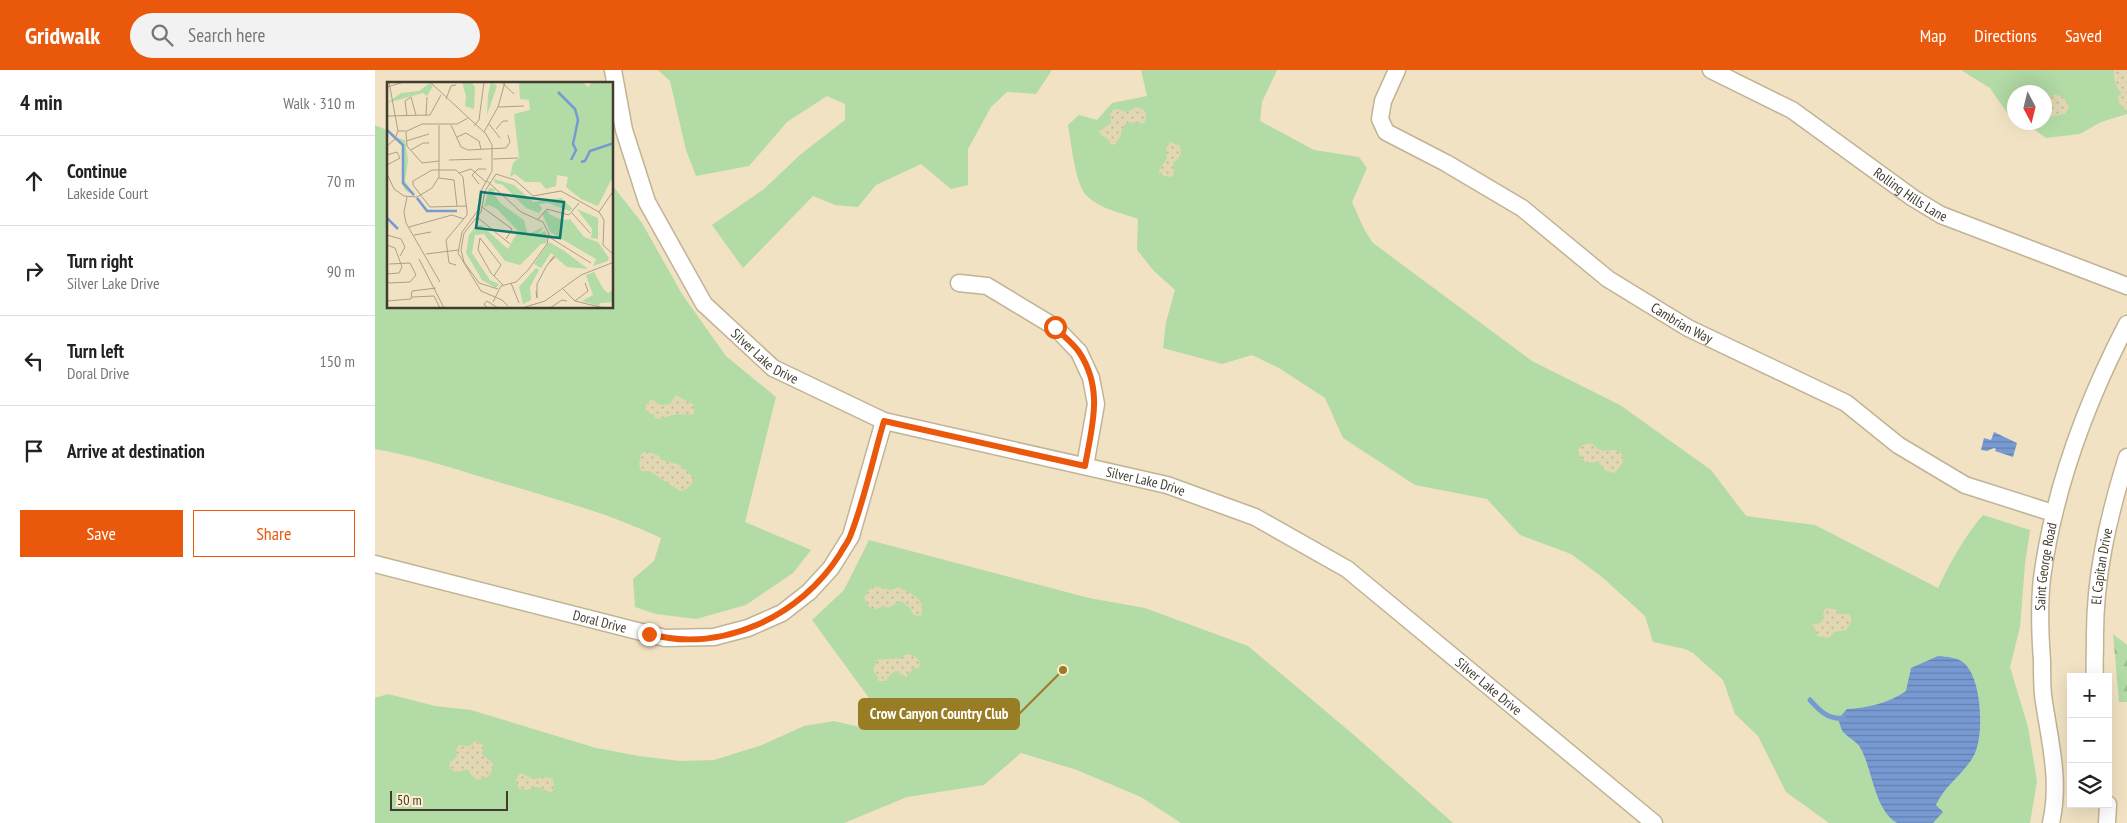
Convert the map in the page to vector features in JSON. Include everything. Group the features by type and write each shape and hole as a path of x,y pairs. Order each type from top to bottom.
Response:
{"street":[{"name":"Silver Lake Drive","path":"613,70 623,130 647,202 704,304 773,368 884,421 1167,485 1255,517 1347,569 1654,823"},
{"name":"Cambrian Way","path":"1397,70 1383,101 1380,119 1386,132 1446,162 1522,208 1608,280 1688,328 1846,403 1898,445 1965,485 2053,513"},
{"name":"Rolling Hills Lane","path":"1711,70 1792,110 1913,198 1941,216 2127,286"},
{"path":"959,283 987,286 1055,327 1079,352 1091,378 1096,404 1085,466"},
{"name":"Saint George Road","path":"2051,823 2054,811 2056,777 2043,694 2040,631 2042,579 2053,513 2083,420 2103,368 2127,324"},
{"name":"Doral Drive","path":"375,564 665,638 714,637 739,631 782,613 809,592 831,568 851,536 884,421"},
{"name":"El Capitan Drive","path":"2095,673 2095,618 2101,556 2109,519 2127,458"},
{"path":"2107,808 2107,823"}],"green space":[{"path":"658,70 1052,70 1036,94 1007,92 991,107 968,149 968,185 951,189 921,164 876,185 858,207 835,205 813,196 743,268 712,225 764,189 801,154 845,120 845,104 827,96 787,122 749,166 696,176 686,150 670,81"},
{"path":"1141,70 1277,70 1262,102 1260,121 1314,150 1359,157 1367,168 1352,202 1364,229 1373,243 1532,361 1620,405 1711,470 1746,516 1815,525 1938,588 1958,550 1983,515 2030,530 2020,627 2010,667 2028,727 2037,781 2030,823 1829,823 1786,792 1758,736 1735,714 1723,680 1693,653 1685,649 1653,642 1645,616 1602,577 1571,554 1520,535 1487,499 1415,485 1343,438 1325,398 1279,368 1252,355 1222,364 1163,348 1166,322 1175,290 1154,271 1137,250 1138,219 1098,204 1087,196 1083,190 1079,183 1068,125 1079,115 1097,120 1112,103 1147,96"},
{"path":"1961,70 2127,70 2127,114 2101,122 2080,134 2046,138 2035,130 2052,130 2052,85 2007,85 2007,112 1990,88"},
{"path":"375,125 387,130 387,309 614,309 614,187 642,223 682,294 726,356 776,397 745,522 811,550 793,573 746,605 696,619 656,614 635,607 633,579 654,561 661,538 625,522 568,503 427,461 375,449"},
{"path":"869,540 1089,598 1145,608 1248,646 1354,735 1453,823 1181,823 1141,797 1077,770 1021,753 984,785 907,797 844,823 375,823 375,698 388,694 435,706 471,710 596,748 680,761 714,760 762,745 804,726 834,721 864,728 898,712 869,698 812,620 844,590"},
{"path":"2113,634 2127,645 2127,702 2119,702"}],"sand":[{"path":"2114,70 2127,70 2127,111 2119,103 2118,96 2122,93 2115,83"},
{"path":"2055,94 2064,98 2069,106 2067,113 2052,117 2052,96"},
{"path":"1136,107 1143,109 1146,113 1145,122 1143,124 1135,122 1125,124 1121,137 1116,144 1111,145 1109,140 1101,135 1099,131 1111,123 1110,115 1113,110 1117,109 1127,112"},
{"path":"1170,142 1180,146 1181,151 1179,157 1173,163 1174,174 1172,177 1163,176 1161,172 1159,173 1167,158 1166,149"},
{"path":"676,395 694,405 694,414 655,419 654,415 646,412 646,405 651,399 661,405 670,404"},
{"path":"1590,443 1598,449 1615,450 1622,454 1623,462 1615,473 1605,471 1599,462 1586,463 1577,452 1581,446"},
{"path":"649,452 659,456 662,460 680,465 693,477 691,485 685,490 680,491 649,471 641,471 639,464 641,454"},
{"path":"876,586 891,590 898,587 917,597 922,605 921,616 913,615 910,608 901,601 888,608 884,606 876,609 869,607 864,598 868,590"},
{"path":"1827,608 1835,609 1840,614 1849,614 1852,620 1846,630 1834,632 1829,638 1817,636 1816,630 1812,626 1822,622 1824,610"},
{"path":"908,654 915,656 920,662 919,668 913,669 906,677 896,671 886,681 878,681 878,677 873,671 877,660 900,659"},
{"path":"477,740 484,746 482,754 493,763 489,776 484,779 476,779 467,770 457,773 450,769 449,763 457,757 456,750 459,745 469,746"},
{"path":"520,773 534,779 546,777 553,779 552,793 537,787 526,790 519,789 516,780"}],"water":[{"path":"1994,432 2017,443 2013,457 1995,451 1996,449 1994,448 1987,451 1981,450 1984,438 1991,440"},
{"path":"1938,656 1952,658 1964,663 1975,681 1980,706 1978,744 1971,760 1936,805 1943,812 1933,823 1897,823 1883,809 1860,747 1843,732 1838,719 1847,709 1878,704 1906,691 1911,668"}],"waterway":[{"path":"1810,700 1829,716 1844,718"}],"place":[{"name":"Crow Canyon Country Club","path":"1063,670"}],"route":[{"path":"649,634 665,638 714,637 748,628 782,613 809,592 831,568 851,536 884,421 1085,466 1096,404 1091,378 1079,352 1055,327"}]}
